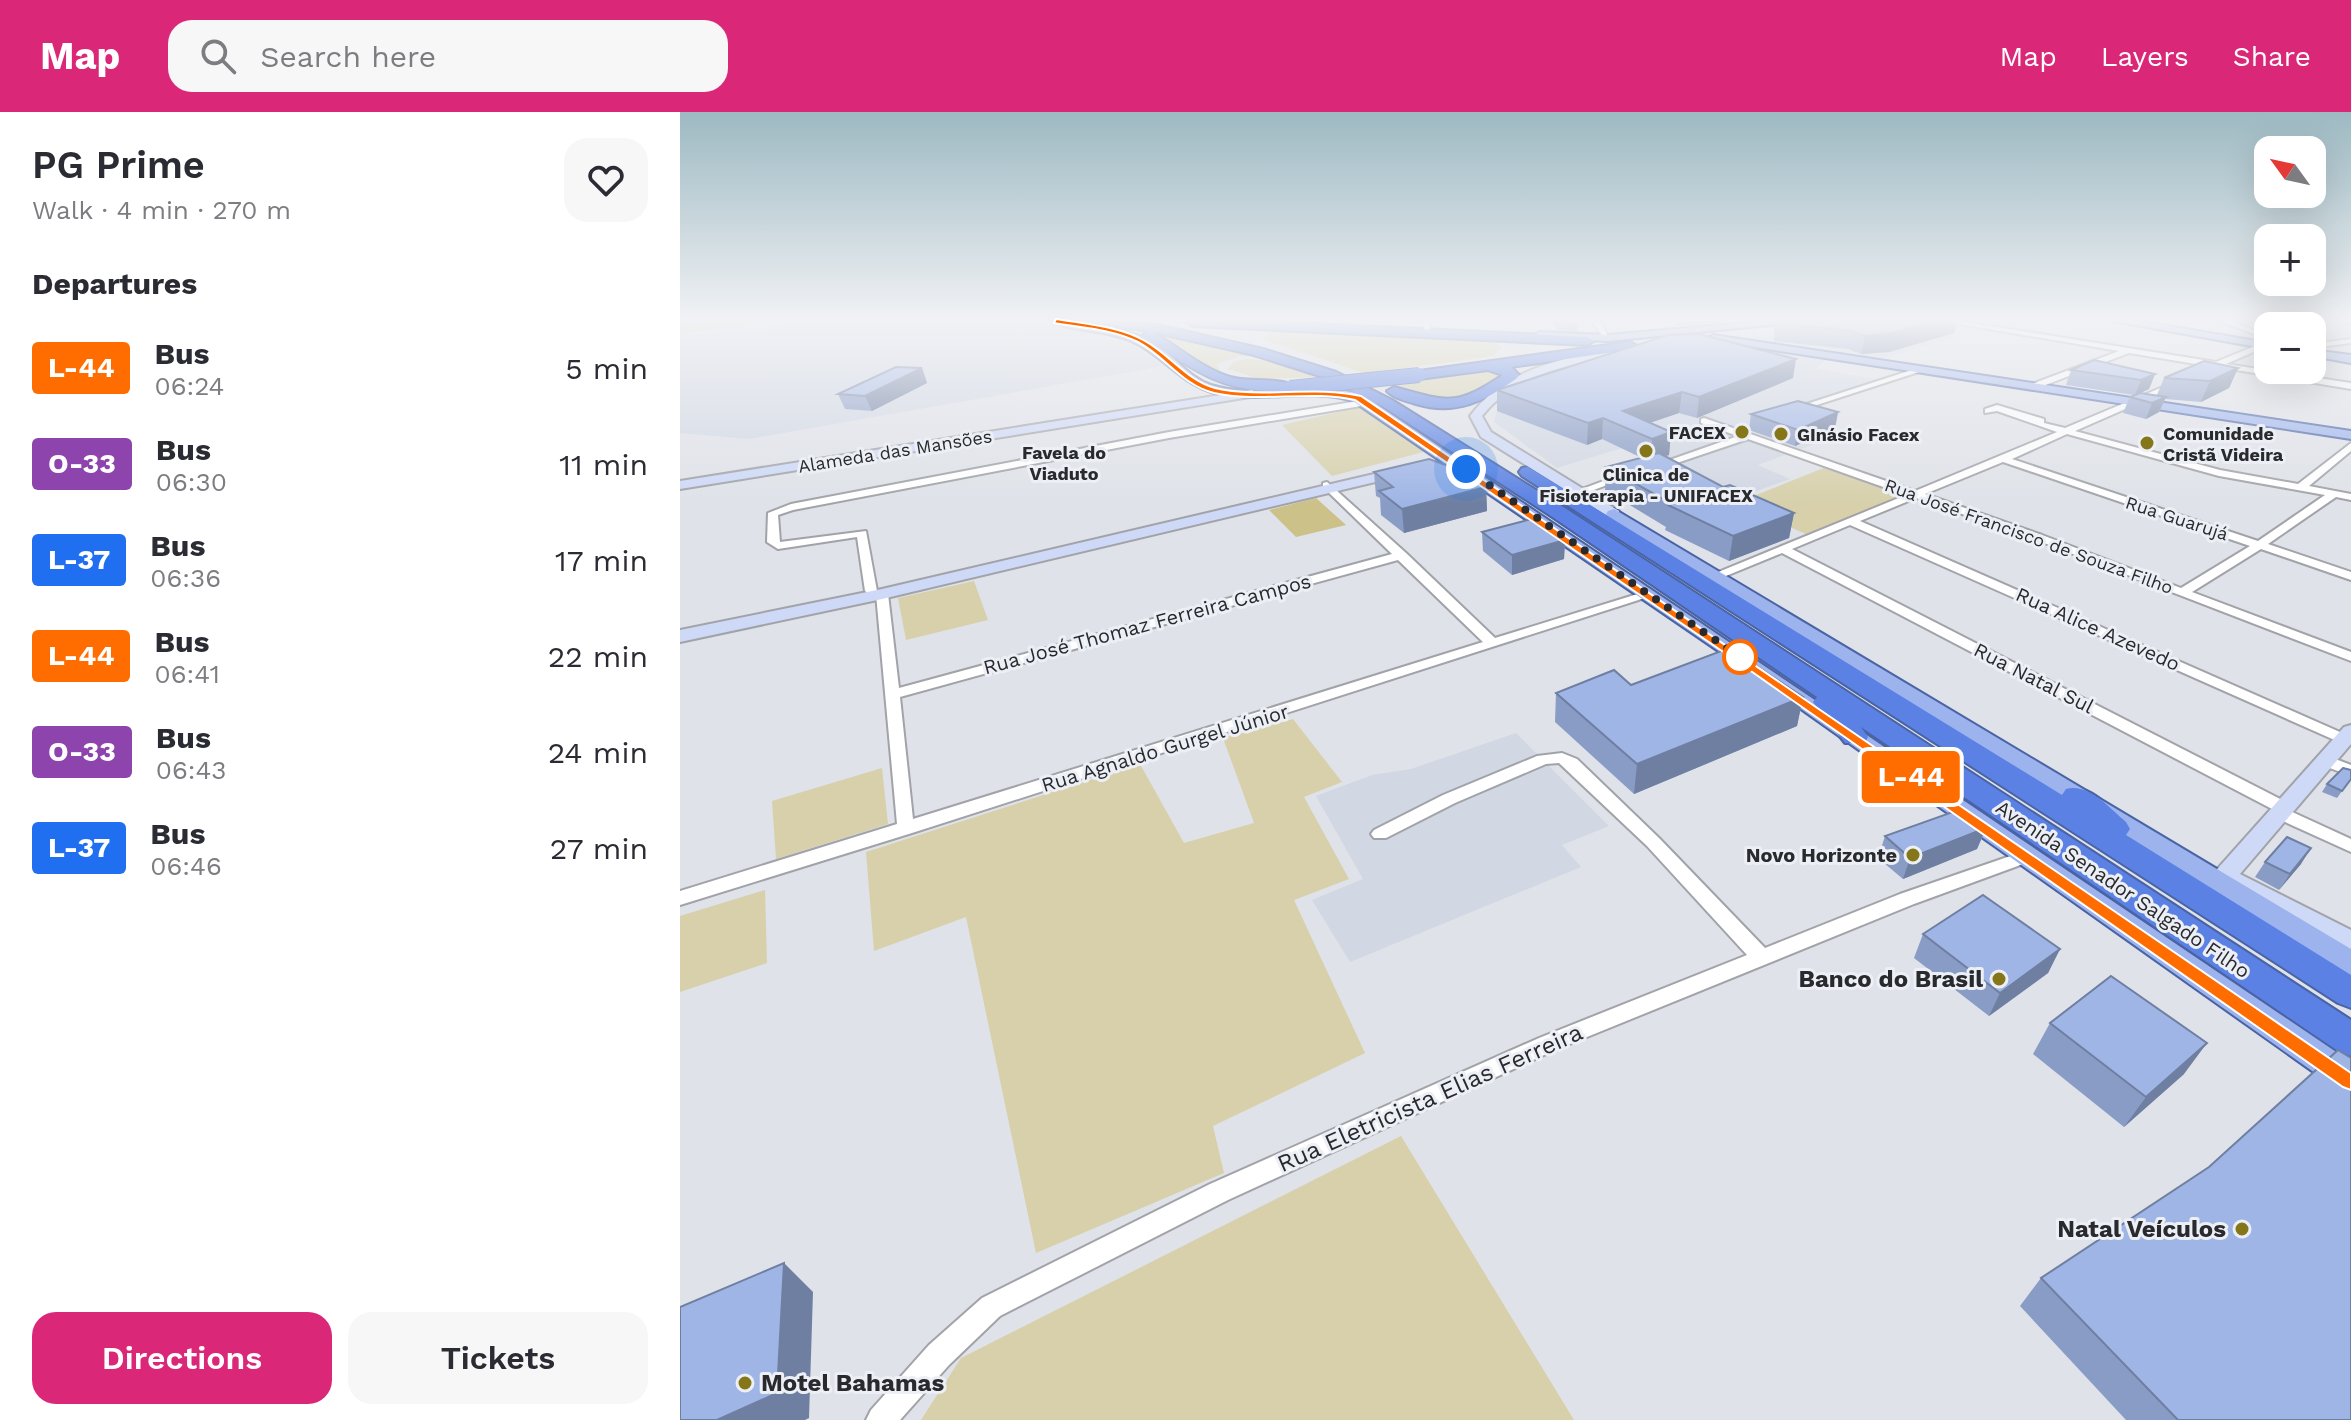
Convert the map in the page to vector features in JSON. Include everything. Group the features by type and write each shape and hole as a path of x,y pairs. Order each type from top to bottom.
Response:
{"highway":[{"path":"1229,382 1290,385 1321,382"},
{"path":"1270,382 1290,385"},
{"name":"Avenida Senador Salgado Filho","path":"1346,382 1574,494 2351,993"},
{"name":"Avenida Senador Salgado Filho","path":"1355,382 1802,675 2344,1064"},
{"path":"1376,396 1436,405 1465,404 1501,382"},
{"path":"1479,411 1473,406 1509,382"},
{"path":"1376,396 1392,420"},
{"path":"1574,494 1614,514"},
{"path":"1802,675 1855,737"},
{"path":"2076,796 2185,889"}],"main road":[{"name":"Avenida Senador Salgado Filho","path":"1192,382 1211,396 1333,393 1376,396"},
{"path":"1479,411 1492,397 1516,382"},
{"path":"2009,382 2351,435"},
{"name":"Alameda das Mansões","path":"680,485 1211,396"},
{"name":"Avenida Senador Salgado Filho","path":"1479,411 1477,423 1486,434 1574,494"},
{"name":"Avenida Senador Salgado Filho","path":"1392,420 2028,856 2344,1064"},
{"path":"680,633 877,592 1450,458"},
{"path":"1614,514 2351,964"},
{"path":"2348,735 2224,876 2351,942"}],"street":[{"path":"1783,413 1882,382"},
{"path":"2035,386 2046,382"},
{"path":"1717,575 2003,459 2178,382"},
{"path":"2325,382 2351,386"},
{"path":"906,829 893,694 877,592 862,533 778,546 773,542 774,512 1376,396"},
{"name":"Rua José Francisco de Souza Filho","path":"1704,421 1915,494 2351,657"},
{"path":"2039,424 2197,468 2351,497"},
{"path":"1574,494 1743,432"},
{"path":"2300,488 2351,446"},
{"name":"Rua Guarujá","path":"2003,459 2351,576"},
{"path":"1329,487 1493,644"},
{"path":"2183,592 2334,494"},
{"name":"Rua Alice Azevedo","path":"1851,521 2348,735"},
{"name":"Rua Natal Sul","path":"1783,549 2351,846"},
{"name":"Rua José Thomaz Ferreira Campos","path":"893,694 1402,555"},
{"name":"Rua Agnaldo Gurgel Júnior","path":"680,898 1648,595"},
{"path":"1380,834 1449,799 1543,759 1562,758 1571,763 1653,842 1762,958"},
{"path":"2325,760 2351,771"},
{"name":"Rua Eletricista Elias Ferreira","path":"881,1420 960,1334 1005,1298 1219,1192 1425,1097 1907,899 2028,856"}],"shaded area":[{"path":"680,382 1073,382 749,439 680,433"},
{"path":"1241,382 1312,384 1264,385"},
{"path":"1389,382 1494,382 1469,401 1428,402"},
{"path":"1531,382 1874,382 1762,415 1830,438 1758,465 1790,479 1729,501 1622,448 1557,468 1494,422 1498,407"},
{"path":"1364,406 1427,451 1332,476 1282,425"},
{"path":"1826,467 1905,494 1808,535 1736,503"},
{"path":"1316,498 1346,525 1296,537 1269,510"},
{"path":"974,581 988,620 906,640 898,598"},
{"path":"1293,719 1342,782 1304,797 1349,879 1294,900 1365,1053 1213,1126 1224,1173 1036,1253 966,917 874,951 866,852 1140,764 1184,843 1254,823 1223,738"},
{"path":"1516,733 1609,826 1562,845 1581,867 1350,962 1312,900 1363,879 1316,796 1372,775 1411,769"},
{"path":"882,768 888,824 776,859 772,801"},
{"path":"765,890 767,963 680,992 680,916"},
{"path":"1401,1136 1574,1420 921,1420 961,1358"}],"building":[{"path":"864,382 893,382 865,396 838,394"},
{"path":"1522,382 1737,382 1699,397 1682,392 1623,411 1671,432 1652,439 1603,418 1588,423 1497,390"},
{"path":"2140,393 2166,397 2152,403 2130,397"},
{"path":"1798,401 1838,412 1798,430 1751,414"},
{"path":"1659,453 1723,487 1730,485 1794,513 1733,536 1668,505 1672,504 1606,467"},
{"path":"1429,459 1457,469 1486,487 1402,509 1379,491 1393,487 1374,472"},
{"path":"1539,517 1565,540 1512,555 1482,532"},
{"path":"1729,648 1803,697 1637,764 1556,693 1614,670 1631,685"},
{"path":"2343,768 2351,770 2351,779 2342,791 2327,784"},
{"path":"1961,809 1986,828 1910,858 1885,836"},
{"path":"2287,837 2311,848 2290,874 2265,862"},
{"path":"1983,895 2060,949 2000,993 1923,934"},
{"path":"2111,976 2207,1043 2146,1097 2050,1023"},
{"name":"Natal Veículos","path":"2338,1050 2351,1058 2351,1420 2178,1420 2041,1278 2209,1167"},
{"name":"Motel Bahamas","path":"784,1263 777,1393 717,1420 680,1420 680,1307"}],"bus line":[{"name":"L-44","path":"1192,382 1216,391 1245,394 1333,393 1358,398 1743,659 2351,1080"}],"place":[{"name":"FACEX","path":"1742,432"},
{"name":"GInásio Facex","path":"1781,434"},
{"name":"Comunidade Cristã Videira","path":"2147,443"},
{"name":"Clinica de Fisioterapia - UNIFACEX","path":"1646,451"},
{"name":"Novo Horizonte","path":"1913,855"},
{"name":"Banco do Brasil","path":"1999,979"},
{"name":"Natal Veículos","path":"2242,1229"},
{"name":"Motel Bahamas","path":"745,1383"}],"district":[{"name":"Favela do Viaduto","path":"1064,462"}],"route":[{"path":"1466,469 1743,659 1740,657"}]}
